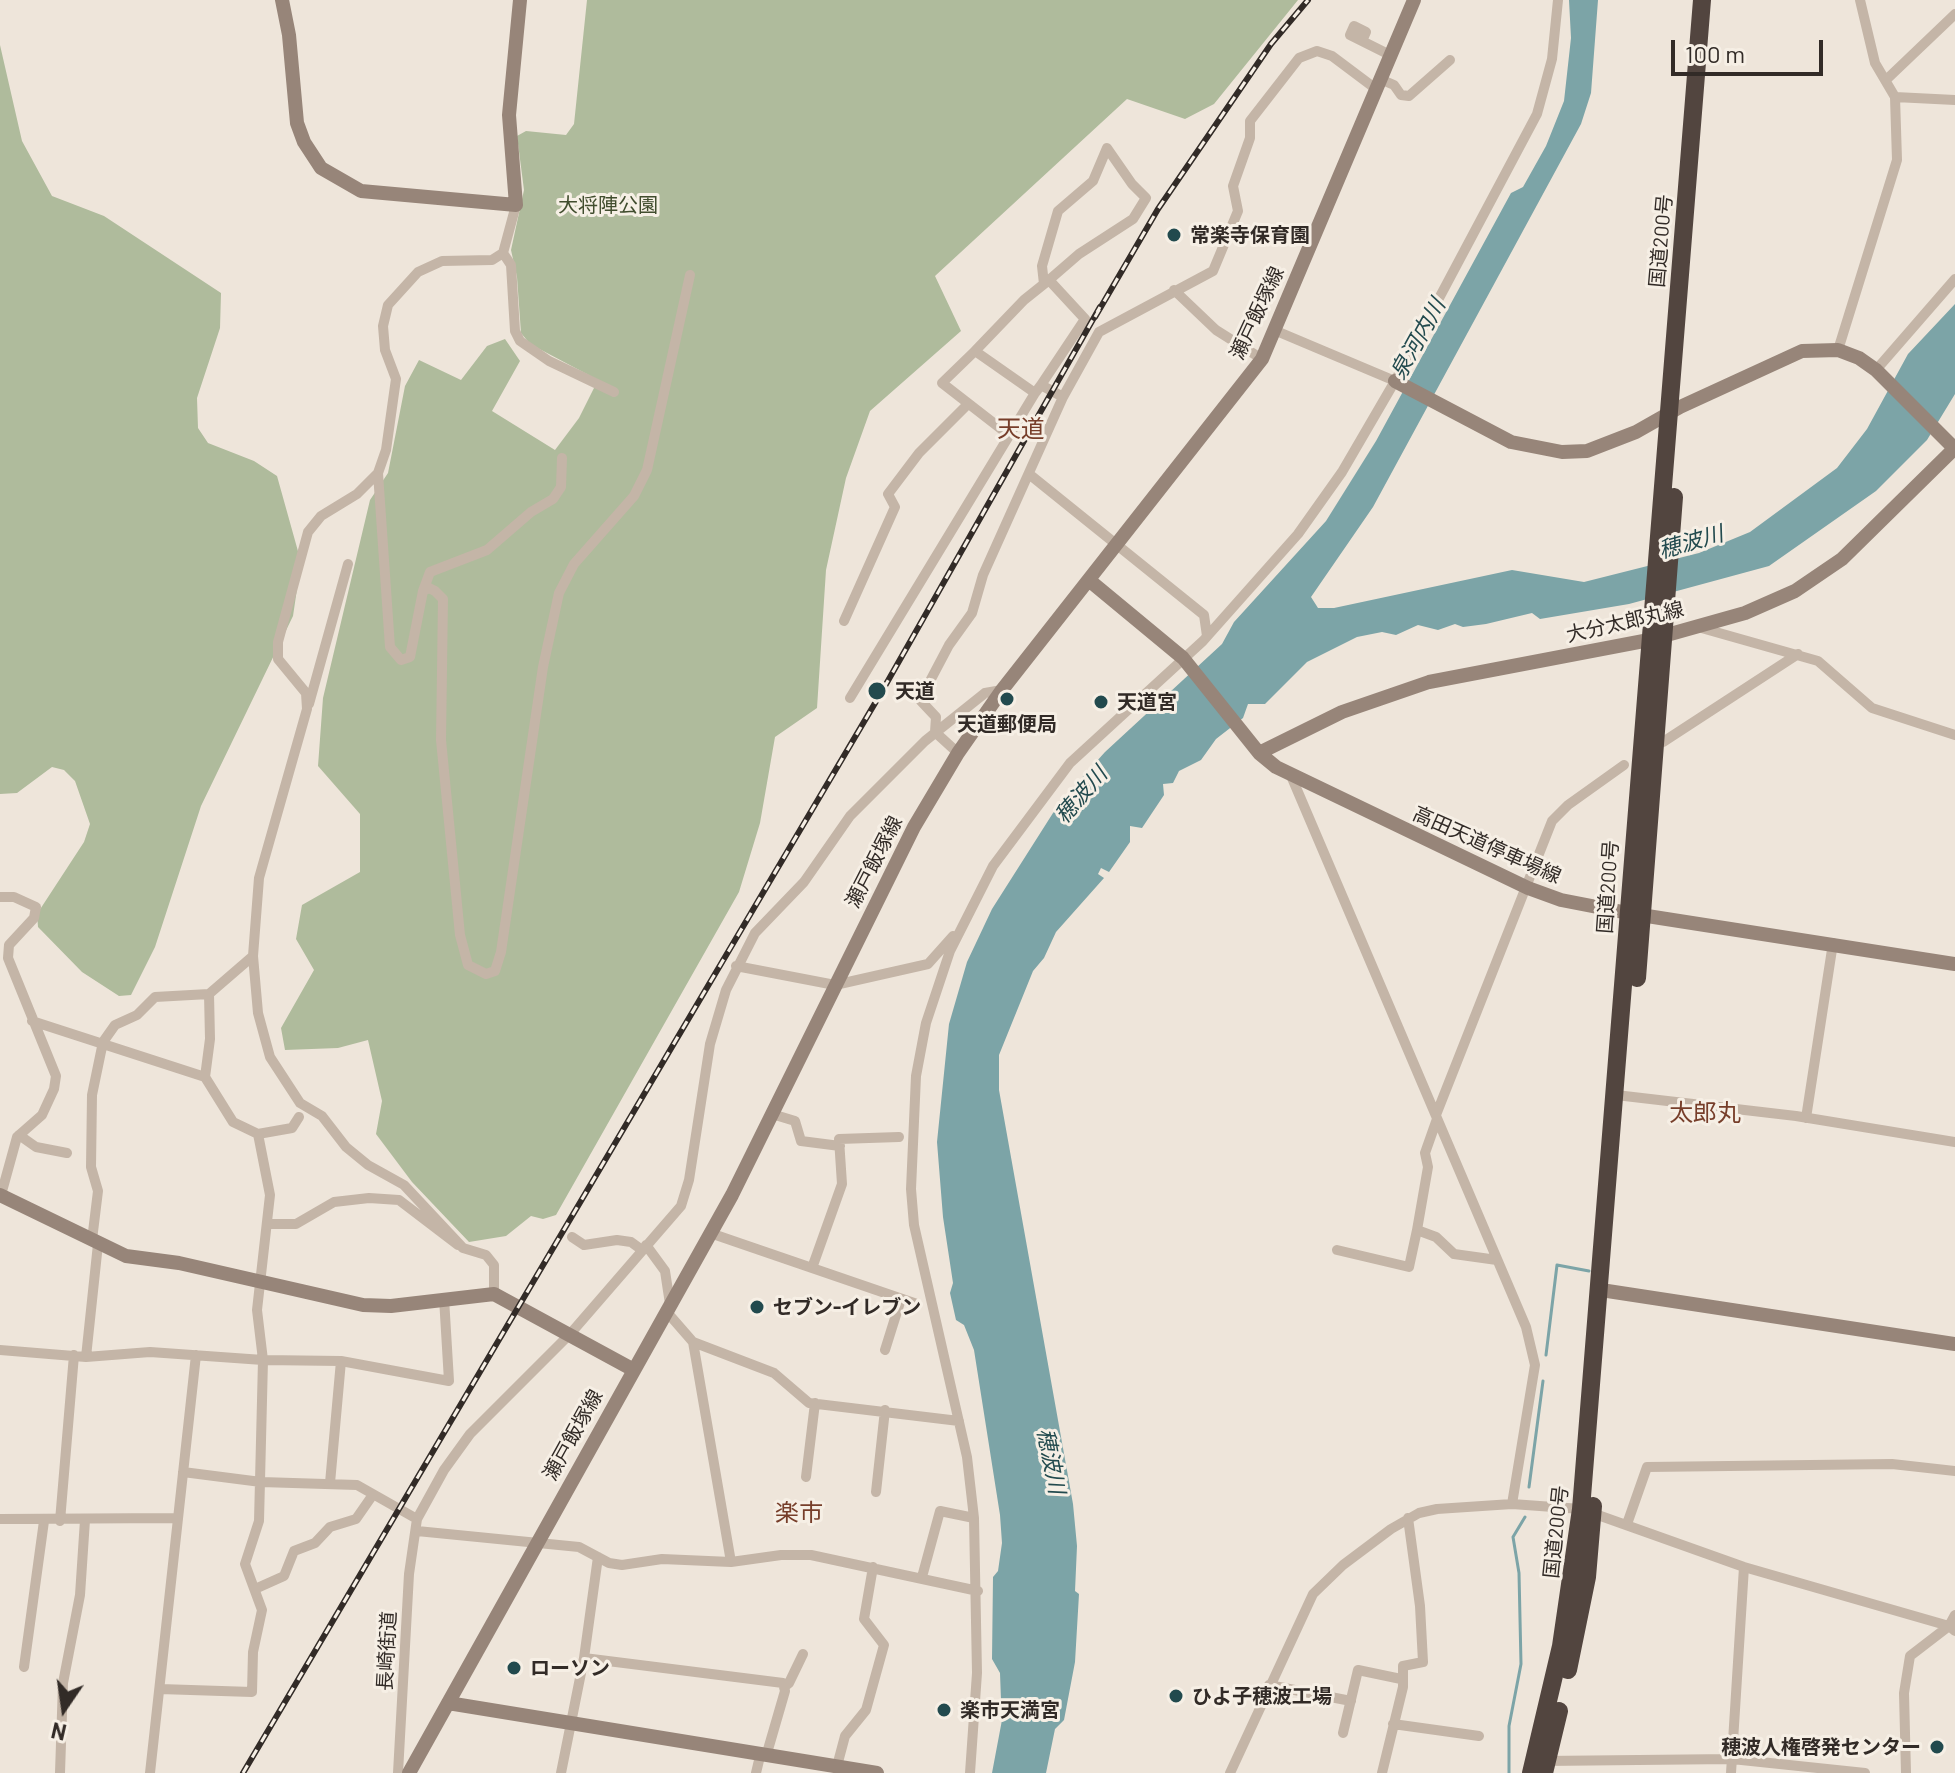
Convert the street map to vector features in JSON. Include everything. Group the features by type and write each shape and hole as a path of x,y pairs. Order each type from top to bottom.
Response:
{"highway":[{"name":"国道200号","path":"1539,1766 1587,1510 1607,1290 1668,497 1702,0"},
{"name":"国道200号","path":"1674,410 1714,0"}],"main road":[{"path":"282,0 289,35 297,123 304,142 321,168 361,191 516,205 509,115 520,0"},
{"name":"瀬戸飯塚線","path":"409,1773 710,1233 914,827 958,753 1002,690 1262,359 1414,0"},
{"path":"1395,381 1511,442 1562,452 1587,451 1636,432 1674,410 1802,351 1838,350 1859,358 1876,370 1953,447"},
{"name":"大分太郎丸線","path":"1257,750 1342,712 1429,682 1657,631 1696,627 1745,613 1795,591 1831,567 1953,447"},
{"name":"高田天道停車場線","path":"1090,581 1185,660 1257,750 1292,778 1528,888 1561,900 1635,914 1955,964"},
{"path":"1,1195 126,1256 261,1281 363,1305 391,1306 494,1294 571,1333 632,1369"},
{"path":"1607,1290 1955,1344"},
{"path":"448,1703 877,1773"}],"street":[{"path":"970,1773 977,1673 978,1591 974,1518 959,1421 914,1225 912,1111 926,1023 960,928 993,866 1070,763 1185,660 1298,534 1342,472 1395,381 1537,114 1552,59 1558,0"},
{"path":"1838,350 1897,160 1895,97 1875,63 1860,0"},
{"path":"1887,79 1955,14"},
{"path":"1362,41 1390,55"},
{"path":"958,753 935,732 936,717 920,700 949,645 972,613 983,575 1063,397 1099,332 1213,271 1238,211 1233,186 1250,138 1250,121 1299,58 1317,51 1332,56 1378,84 1394,85 1401,95 1409,96 1450,60"},
{"path":"1895,97 1955,100"},
{"path":"850,698 1009,435 1085,319 1046,282 1042,266 1058,211 1093,181 1107,148 1132,184 1146,198 1133,219 1079,254 1046,282 942,383 1009,435"},
{"path":"516,205 503,253 492,260 431,264 418,272 388,305 383,326 384,338 396,388 386,450 378,473 390,647 401,660 410,657 413,651 423,591 430,572 487,550 531,512 553,499 561,487 562,458"},
{"path":"503,253 511,265 515,331 520,341 549,361 614,392"},
{"path":"423,591 429,588 443,599 441,740 462,954 468,965 486,974 495,971 501,952 543,667 559,593 574,564 634,496 647,470 690,275"},
{"path":"1876,370 1955,279"},
{"path":"1174,290 1216,330 1262,359"},
{"path":"1274,330 1395,381"},
{"path":"975,351 1038,389 1063,397"},
{"path":"844,621 895,507 888,494 919,453 967,405"},
{"path":"307,709 306,693 278,659 278,642 308,532 321,516 357,494 378,473"},
{"path":"1029,474 1204,615 1207,636"},
{"path":"348,564 259,878 253,956 258,1013 270,1057 300,1103 322,1116 346,1147 368,1165 404,1185 463,1248"},
{"path":"1696,627 1798,654 1833,670 1872,708 1955,735"},
{"path":"1663,742 1798,654"},
{"name":"長崎街道","path":"398,1773 409,1574 417,1525 444,1470 470,1434 571,1333 681,1206 689,1180 710,1044 736,966 755,933 804,882 850,816 935,732 985,693 1002,690"},
{"path":"1337,1250 1409,1267 1428,1167 1425,1153 1436,1117 1552,821 1568,805 1624,765"},
{"path":"1292,778 1526,1327 1535,1365 1512,1504"},
{"path":"0,897 14,897 36,907 34,918 9,945 8,958 56,1076 54,1089 42,1115 19,1135 1,1195"},
{"path":"736,966 835,985 928,964 960,928"},
{"path":"1806,1118 1833,943"},
{"path":"86,1357 98,1191 91,1167 92,1095 103,1042 115,1025 137,1015 155,997 209,994 253,956"},
{"path":"205,1077 210,1039 209,994"},
{"path":"32,1021 205,1077 233,1122 258,1134 292,1128 299,1117"},
{"path":"1621,1095 1806,1118 1955,1142"},
{"path":"772,1114 795,1121 801,1141 840,1146"},
{"path":"160,1689 252,1692 253,1652 262,1610 245,1564 259,1521 263,1360 257,1310 270,1195 258,1134"},
{"path":"19,1135 36,1147 67,1153"},
{"path":"812,1268 842,1184 839,1139 899,1137"},
{"path":"267,1224 296,1224 334,1202 369,1198 399,1200 442,1237 486,1255 494,1265 494,1294"},
{"path":"1417,1230 1436,1237 1454,1254 1497,1260"},
{"path":"710,1233 917,1304"},
{"path":"572,1237 584,1245 617,1240 631,1242 644,1248 665,1271 668,1308 693,1342 731,1562"},
{"path":"0,1350 86,1357 150,1352 263,1360 341,1361 449,1381 444,1298"},
{"path":"885,1350 901,1299"},
{"path":"693,1342 774,1373 809,1403 959,1421"},
{"path":"60,1521 74,1355"},
{"path":"150,1773 196,1355"},
{"path":"330,1483 341,1361"},
{"path":"806,1477 815,1403"},
{"path":"876,1492 885,1410"},
{"path":"1627,1524 1647,1467 1892,1464 1955,1471"},
{"path":"183,1472 261,1482 357,1485 417,1525 536,1545 579,1547 622,1565 662,1559 731,1562 811,1555 922,1577 951,1588 978,1591"},
{"path":"255,1589 284,1576 294,1551 315,1543 330,1527 356,1519 372,1496"},
{"path":"1230,1773 1313,1594 1343,1565 1408,1518 1437,1509 1512,1504 1587,1510 1643,1533 1744,1567 1953,1630"},
{"path":"922,1577 940,1511 974,1518"},
{"path":"0,1519 176,1518"},
{"path":"1382,1773 1401,1679 1407,1663 1423,1662 1420,1606 1408,1518"},
{"path":"60,1773 63,1683 80,1595 85,1520"},
{"path":"24,1667 44,1521"},
{"path":"561,1773 584,1658 598,1557"},
{"path":"837,1766 845,1736 866,1710 884,1645 864,1619 873,1567"},
{"path":"1731,1773 1744,1567"},
{"path":"1953,1630 1955,1615"},
{"path":"1906,1773 1904,1693 1910,1656 1953,1630"},
{"path":"756,1773 784,1687 803,1654"},
{"path":"584,1658 783,1683 784,1687"},
{"path":"1343,1733 1358,1670 1401,1679"},
{"path":"1269,1685 1351,1701"},
{"path":"1393,1724 1479,1736"},
{"path":"1539,1766 1732,1759 1865,1773"}],"green space":[{"name":"大将陣公園","path":"587,0 1298,0 1214,104 1185,119 1127,99 935,276 961,331 870,411 846,478 826,570 817,708 775,737 760,823 739,892 556,1215 543,1219 531,1216 506,1236 469,1242 412,1182 376,1134 382,1101 368,1040 338,1048 285,1050 281,1028 314,970 296,939 302,905 360,872 360,814 318,766 323,698 370,500 388,473 405,386 419,360 461,380 487,346 505,339 520,361 492,411 555,450 579,418 598,380 530,344 521,333 517,277 511,250 524,190 517,136 526,131 566,135 574,124"},
{"path":"0,45 22,141 52,196 104,216 221,293 220,328 197,398 198,428 208,443 254,461 277,476 301,562 293,616 201,806 155,947 131,995 119,996 82,972 38,927 37,914 84,842 90,824 75,781 64,770 52,767 17,793 0,794"}],"water":[{"name":"穂波川","path":"1569,0 1598,0 1591,93 1581,124 1373,507 1311,597 1318,608 1334,608 1512,570 1584,582 1699,553 1750,532 1837,468 1867,429 1908,354 1955,304 1955,394 1927,440 1876,491 1769,566 1629,604 1540,619 1532,613 1486,624 1463,627 1455,624 1438,630 1418,625 1396,635 1382,632 1357,637 1307,662 1265,704 1248,704 1243,718 1216,739 1201,760 1179,771 1173,783 1163,784 1164,795 1142,828 1130,826 1130,842 1109,872 1101,868 1098,874 1104,878 1056,932 1044,958 1033,971 999,1055 999,1090 1073,1504 1077,1546 1075,1591 1079,1594 1075,1662 1064,1720 1055,1729 1046,1773 992,1773 1005,1704 1001,1700 1000,1673 992,1659 993,1577 998,1571 1002,1543 1000,1515 974,1350 964,1325 956,1320 950,1293 953,1283 943,1217 937,1142 949,1024 967,962 992,909 1060,802 1105,752 1222,644 1234,622 1326,521 1376,441 1511,193 1523,187 1546,146 1564,101 1571,38"}],"waterway":[{"path":"1546,1355 1557,1265 1589,1271"},
{"path":"1529,1487 1543,1381"},
{"path":"1509,1773 1509,1726 1521,1664 1519,1573 1513,1537 1525,1517"}],"railway":[{"path":"1095,317 1158,209 1271,44 1308,0"},
{"path":"243,1773 881,693 1100,307"}],"place":[{"name":"常楽寺保育園","path":"1174,235"},
{"name":"天道","path":"877,691"},
{"name":"天道郵便局","path":"1007,699"},
{"name":"天道宮","path":"1101,702"},
{"name":"セブン-イレブン","path":"757,1307"},
{"name":"ローソン","path":"514,1668"},
{"name":"ひよ子穂波工場","path":"1176,1696"},
{"name":"楽市天満宮","path":"944,1710"},
{"name":"穂波人権啓発センター","path":"1937,1747"}],"district":[{"name":"天道","path":"1021,429"},
{"name":"太郎丸","path":"1705,1113"},
{"name":"楽市","path":"799,1513"}],"water label":[{"name":"泉河内川","path":"1418,339"}]}
